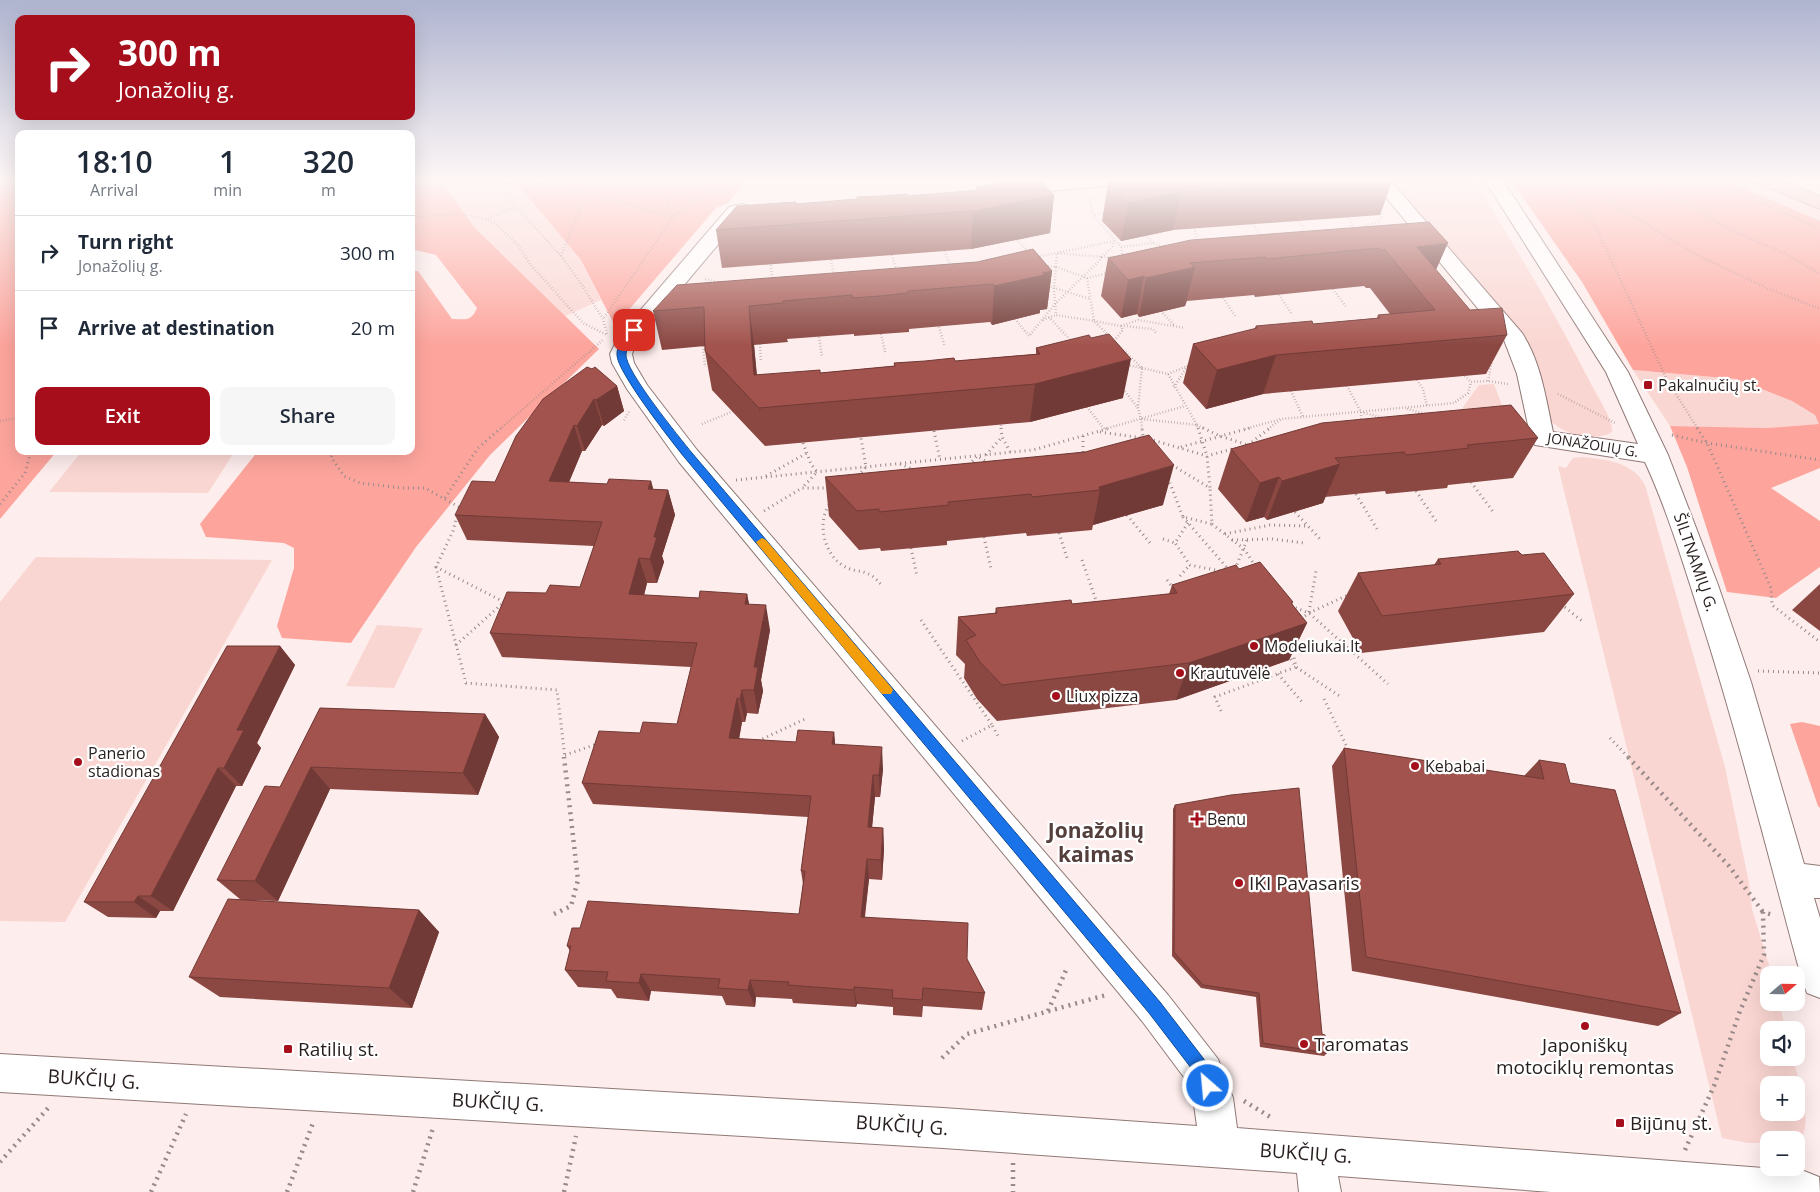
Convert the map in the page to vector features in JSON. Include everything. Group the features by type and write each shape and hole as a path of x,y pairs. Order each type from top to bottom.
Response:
{"street":[{"path":"716,235 683,273 616,339 624,365 641,393 688,456 1154,1008 1204,1073 1213,1098 1219,1147"},
{"name":"JONAŽOLIŲ G.","path":"1427,235 1514,338 1521,352 1542,439 1656,455"},
{"name":"ŠILTNAMIŲ G.","path":"1529,235 1613,364 1656,455 1701,576 1806,880 1805,924 1820,980"},
{"name":"BUKČIŲ G.","path":"0,1073 910,1126 1314,1154 1804,1192"},
{"path":"1314,1154 1320,1192"}],"path":[{"path":"507,235 518,245 530,264 583,322 616,339"},
{"path":"541,235 561,256 616,339"},
{"path":"561,256 570,235"},
{"path":"603,319 661,235"},
{"path":"1109,235 1122,248 1125,264"},
{"path":"1196,235 1199,246 1206,245"},
{"path":"1252,242 1260,241 1260,235"},
{"path":"1300,235 1298,238 1307,238"},
{"path":"1599,235 1667,380 1706,443 1771,588 1772,604 1820,642"},
{"path":"1663,235 1694,254 1769,289 1820,308"},
{"path":"1741,235 1784,253 1820,274"},
{"path":"1146,236 1154,244"},
{"path":"1017,240 1025,250 1038,257"},
{"path":"1030,259 1114,241"},
{"path":"1015,319 1029,336 1066,292 1113,246 1114,241"},
{"path":"1122,248 1154,244 1172,249"},
{"path":"945,251 948,261 958,270"},
{"path":"1057,253 1131,258"},
{"path":"1056,315 1054,289 1057,253"},
{"path":"892,255 895,266 905,274 900,275"},
{"path":"827,280 835,280 831,260"},
{"path":"771,265 772,278"},
{"path":"1042,265 1055,267 1087,278 1110,273"},
{"path":"683,273 726,284"},
{"path":"1093,277 1102,278"},
{"path":"772,278 779,280"},
{"path":"768,281 772,278"},
{"path":"1087,278 1094,322 1142,368"},
{"path":"1045,285 1090,299"},
{"path":"1333,288 1347,308"},
{"path":"1280,295 1291,313"},
{"path":"1223,298 1236,317"},
{"path":"1161,311 1175,326"},
{"path":"1040,321 1056,315 1121,326 1153,329 1157,334"},
{"path":"1049,317 1076,346"},
{"path":"1121,326 1138,320 1185,328"},
{"path":"1108,346 1123,330 1121,326"},
{"path":"939,327 945,347"},
{"path":"881,334 885,352"},
{"path":"819,337 822,357"},
{"path":"445,498 478,448 616,339"},
{"path":"760,344 761,362"},
{"path":"703,346 705,367"},
{"path":"1488,381 1492,362 1491,356"},
{"path":"1174,387 1191,360"},
{"path":"1125,365 1168,374 1188,366"},
{"path":"1142,368 1138,408 1143,438"},
{"path":"1168,374 1197,425 1207,456 1212,524"},
{"path":"1465,376 1471,382 1529,381 1618,424 1706,443 1820,460"},
{"path":"1417,380 1423,389 1427,406"},
{"path":"1181,447 1280,419 1454,403 1468,393 1471,382"},
{"path":"1119,385 1138,408"},
{"path":"1347,386 1361,412 1361,427"},
{"path":"1291,391 1303,417"},
{"path":"1452,410 1454,403"},
{"path":"712,483 1033,450 1185,406"},
{"path":"1087,407 1104,429"},
{"path":"1404,408 1429,415"},
{"path":"624,420 631,409"},
{"path":"702,424 739,409"},
{"path":"1361,412 1386,418"},
{"path":"0,422 15,419"},
{"path":"1141,419 1197,425 1220,436 1248,445"},
{"path":"1248,445 1280,419"},
{"path":"1001,425 1002,437 1011,453"},
{"path":"934,431 940,460"},
{"path":"1098,431 1154,440 1207,456 1258,443"},
{"path":"1083,436 1083,457 1092,454"},
{"path":"985,456 1002,437"},
{"path":"861,438 866,467"},
{"path":"1129,442 1143,438"},
{"path":"1154,440 1157,449"},
{"path":"803,443 811,464 817,472"},
{"path":"1033,450 1035,459"},
{"path":"764,477 807,453"},
{"path":"0,504 25,473 30,455"},
{"path":"332,455 344,476 360,483 402,488 425,488 459,507"},
{"path":"977,456 993,466"},
{"path":"965,469 977,456"},
{"path":"1169,463 1210,488"},
{"path":"900,464 917,471"},
{"path":"854,481 866,467"},
{"path":"745,522 802,488 817,472"},
{"path":"1167,475 1182,517 1232,574"},
{"path":"1471,482 1494,513"},
{"path":"802,488 833,487"},
{"path":"1416,491 1436,521"},
{"path":"1356,494 1377,529"},
{"path":"459,507 467,504"},
{"path":"830,504 824,509 821,525 829,549 842,566 871,574 883,587"},
{"path":"459,507 453,531 436,567 466,684 557,690 578,880 571,906 554,914"},
{"path":"1295,512 1320,539"},
{"path":"1128,515 1150,543"},
{"path":"1182,517 1212,524 1244,549 1261,572"},
{"path":"1175,543 1188,523"},
{"path":"1225,534 1270,525 1308,526"},
{"path":"1059,533 1068,561"},
{"path":"984,537 991,569"},
{"path":"1163,539 1175,543 1190,565 1232,574"},
{"path":"1232,540 1272,539 1304,543"},
{"path":"1232,574 1247,540"},
{"path":"911,548 916,576"},
{"path":"1082,560 1099,609"},
{"path":"1180,576 1190,565"},
{"path":"436,567 503,603 513,603"},
{"path":"1309,612 1316,571"},
{"path":"1167,580 1176,593"},
{"path":"1295,624 1309,612 1353,593"},
{"path":"456,645 503,603"},
{"path":"1283,603 1309,612 1388,684"},
{"path":"1560,603 1582,621"},
{"path":"920,620 998,736"},
{"path":"1290,639 1296,667"},
{"path":"1285,650 1296,667 1341,697"},
{"path":"1221,711 1215,697 1296,667"},
{"path":"1732,670 1820,673"},
{"path":"1278,674 1302,702"},
{"path":"1324,699 1347,747"},
{"path":"757,741 805,719"},
{"path":"939,752 992,725"},
{"path":"1610,738 1729,866 1763,912 1764,955 1740,1011 1714,1086 1672,1181"},
{"path":"564,755 602,743"},
{"path":"1763,912 1805,924"},
{"path":"1047,1012 1067,968"},
{"path":"942,1058 967,1034 1107,995"},
{"path":"151,1192 199,1086"},
{"path":"287,1192 324,1093"},
{"path":"413,1192 442,1099"},
{"path":"0,1162 49,1107"},
{"path":"564,1192 583,1107"}],"shaded area":[{"path":"0,235 15,235 15,455 54,455 0,519"},
{"path":"415,235 482,235 599,349 490,455 416,547 351,643 282,638 277,626 294,568 294,548 284,543 206,537 200,524 255,455 415,455 415,271 418,271 452,319 470,318 477,308 436,255 415,250"},
{"path":"482,235 560,235 581,260 601,300 565,316"},
{"path":"560,235 693,235 615,326 581,260"},
{"path":"1436,235 1507,235 1563,331 1608,415 1612,432 1595,437 1581,436 1561,429 1547,420 1518,334"},
{"path":"1549,235 1820,235 1820,468 1771,488 1820,521 1820,567 1776,598 1727,592 1687,467 1670,426 1767,428 1819,424 1815,415 1792,401 1736,379 1633,370 1582,282"},
{"path":"1633,370 1736,379 1792,401 1815,415 1820,424 1767,428 1670,426"},
{"path":"1494,384 1509,424 1455,418 1479,385"},
{"path":"79,455 232,455 208,493 49,492"},
{"path":"1573,458 1600,459 1626,466 1640,477 1645,485 1725,767 1749,883 1752,909 1769,966 1760,966 1760,1011 1781,1011 1784,1021 1760,1021 1760,1066 1795,1066 1798,1076 1760,1076 1760,1121 1805,1121 1805,1111 1806,1122 1804,1131 1760,1131 1760,1143 1748,1143 1722,1138 1558,466 1566,468"},
{"name":"Panerio stadionas","path":"36,557 272,560 65,922 0,921 0,602"},
{"path":"377,625 423,628 394,688 346,686"},
{"path":"1802,722 1820,726 1820,808 1790,724"}],"building":[{"path":"1262,235 1440,235 1448,243 1417,247 1470,310 1502,308 1507,335 1276,355 1217,370 1193,344 1257,328 1256,326 1312,321 1313,324 1380,318 1378,315 1435,310 1385,250 1379,248 1266,259 1265,257 1190,263 1195,267 1128,280 1108,258 1191,240"},
{"path":"1033,249 1052,271 1043,273 1044,275 994,286 993,284 908,291 908,293 852,298 852,295 749,306 754,375 820,370 820,373 895,366 894,363 954,358 955,361 1040,354 1036,348 1089,335 1091,338 1109,334 1131,359 1035,384 759,408 705,351 704,307 653,311 677,285 977,262"},
{"path":"587,367 592,369 595,367 617,386 596,400 594,399 577,426 574,425 549,481 607,484 609,479 651,481 648,489 668,490 654,537 657,537 650,559 639,558 629,594 699,598 700,591 747,594 745,604 766,605 754,667 758,667 754,690 742,690 740,699 737,698 729,738 796,742 798,730 834,732 832,744 882,747 879,775 873,775 868,827 883,828 881,860 867,859 861,917 968,923 967,959 985,993 923,988 922,1000 892,998 893,990 854,987 854,990 788,985 789,982 750,980 748,990 718,988 720,979 641,974 639,983 606,981 608,972 565,970 571,946 567,946 572,928 580,928 588,901 799,914 805,871 801,871 811,796 582,783 599,731 640,733 643,722 677,724 697,643 490,633 507,592 546,593 550,585 580,587 602,522 455,515 472,481 495,482 516,436 543,399"},
{"path":"1511,405 1538,438 1467,445 1469,448 1406,455 1404,452 1335,458 1340,464 1282,481 1279,477 1260,483 1231,449 1322,423"},
{"path":"1149,435 1174,465 1099,487 1100,490 1032,497 1031,494 948,502 949,505 879,512 879,509 857,511 825,477 1085,452"},
{"path":"1518,551 1522,555 1544,553 1574,594 1382,616 1358,573 1441,564 1438,559"},
{"path":"1260,562 1293,602 1291,603 1307,623 1189,663 1002,685 980,662 966,640 976,635 958,617 997,613 996,608 1071,600 1072,604 1177,593 1172,585 1236,565 1239,569"},
{"path":"227,646 280,646 237,730 244,730 224,768 218,768 151,896 138,896 134,902 84,902"},
{"path":"320,708 485,714 463,773 311,767 255,881 217,880 265,786 280,787"},
{"path":"1344,748 1544,779 1539,760 1565,764 1570,783 1615,790 1681,1013 1366,957"},
{"name":"IKI Pavasaris","path":"1299,788 1322,1034 1325,1035 1327,1053 1263,1043 1259,993 1203,985 1174,952 1175,805 1231,795"},
{"path":"228,899 419,910 389,988 189,977"}],"slow traffic":[{"path":"762,542 887,690"}],"place":[{"name":"Pakalnučių st.","path":"1648,385"},
{"name":"Modeliukai.lt","path":"1254,646"},
{"name":"Krautuvėlė","path":"1180,673"},
{"name":"Liux pizza","path":"1056,696"},
{"name":"Panerio stadionas","path":"78,762"},
{"name":"Kebabai","path":"1415,766"},
{"name":"Benu","path":"1197,819"},
{"name":"IKI Pavasaris","path":"1239,883"},
{"name":"Japoniškų motociklų remontas","path":"1585,1026"},
{"name":"Taromatas","path":"1304,1044"},
{"name":"Ratilių st.","path":"288,1049"},
{"name":"Bijūnų st.","path":"1620,1123"}],"district":[{"name":"Jonažolių kaimas","path":"1096,843"}],"route":[{"path":"634,330 626,342 621,355 624,365 655,413 688,456 1154,1008 1204,1073 1208,1086"}]}
